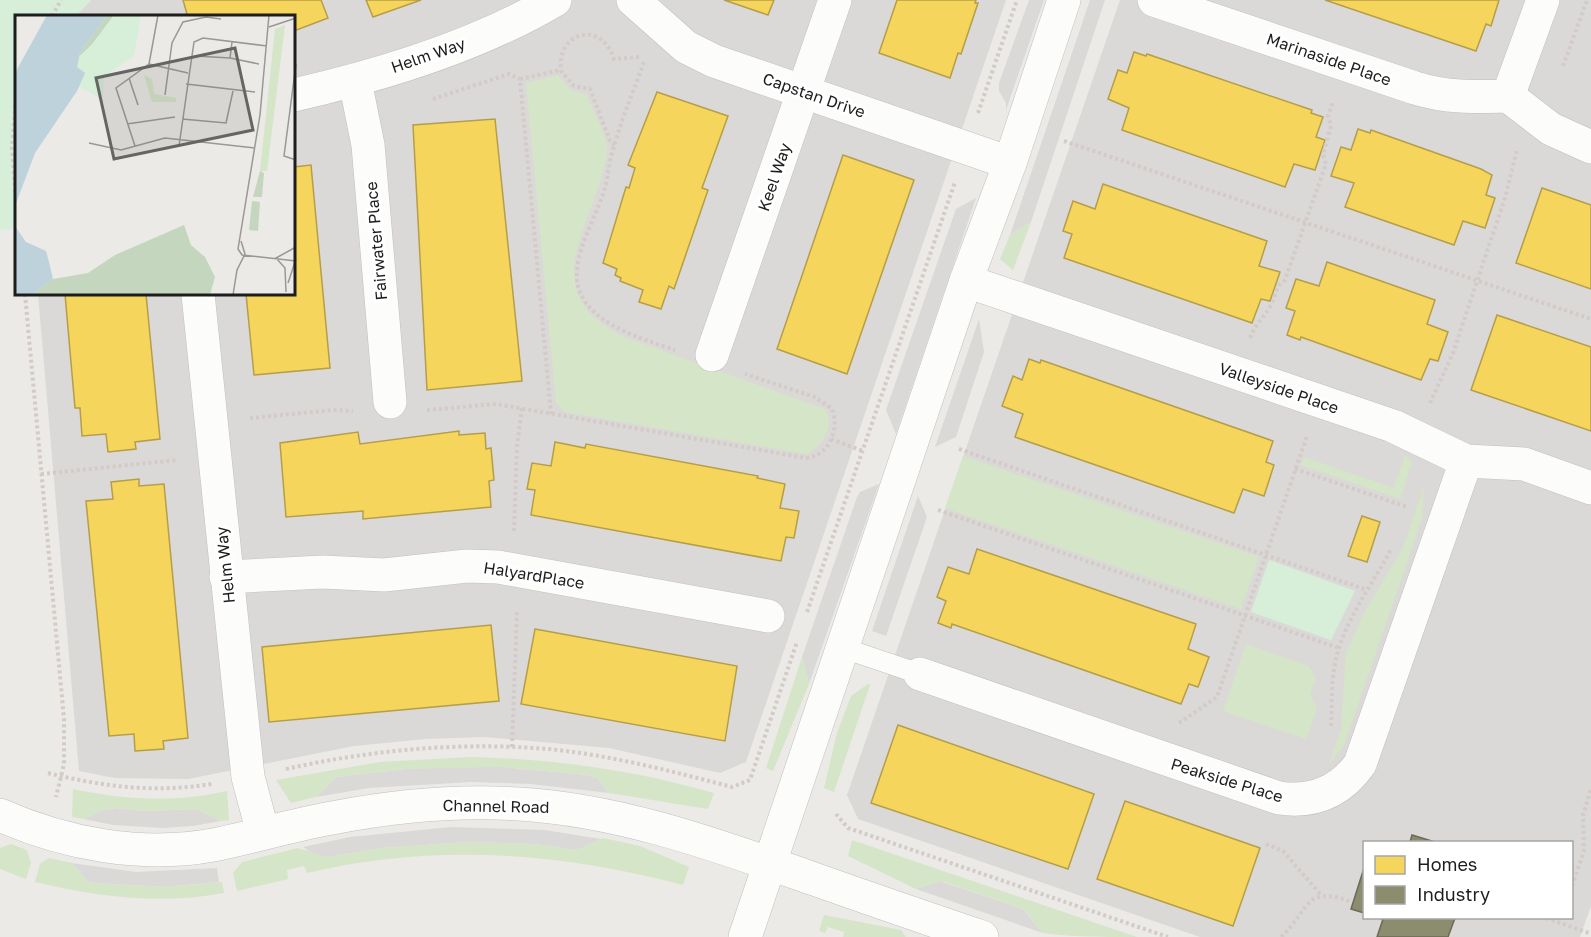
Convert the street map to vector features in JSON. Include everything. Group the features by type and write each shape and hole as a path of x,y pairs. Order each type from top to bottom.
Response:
{"street":[{"name":"Helm Way","path":"296,95 355,81 510,26 555,0"},
{"name":"Capstan Drive","path":"633,0 686,47 714,61 1010,163"},
{"name":"Keel Way","path":"712,355 835,0"},
{"path":"745,937 966,281 1010,163 1064,0"},
{"name":"Marinaside Place","path":"1154,0 1443,96 1508,96"},
{"path":"1542,0 1508,96 1551,129 1591,147"},
{"name":"Fairwater Place","path":"355,81 368,145 403,407"},
{"name":"Valleyside Place","path":"966,281 1393,426 1466,461 1524,464 1591,488"},
{"name":"Helm Way","path":"198,296 248,777 263,833"},
{"name":"Peakside Place","path":"920,674 1279,798 1298,801 1318,797 1350,777 1360,764 1466,461"},
{"name":"HalyardPlace","path":"226,577 323,572 384,575 467,566 498,567 768,616"},
{"name":"Channel Road","path":"0,815 45,832 109,846 150,849 212,845 331,818 402,806 454,803 518,804 565,808 618,819 770,864 982,937"}],"lane":[{"path":"843,648 920,674"}],"path":[{"path":"53,15 62,0"},
{"path":"805,619 1017,0"},
{"path":"615,145 610,141 590,89 574,86 561,70 564,47 571,40 587,34 604,40 610,47 614,59 645,57 615,145 607,184 577,269 579,288 593,311 607,323 626,333 678,351"},
{"path":"429,100 508,74 520,79 561,70"},
{"path":"520,79 551,414"},
{"path":"1248,344 1256,322 1270,307 1278,284 1285,280 1326,164 1323,154 1331,126 1328,116 1335,94"},
{"path":"15,111 12,147 15,188"},
{"path":"1064,141 1591,319"},
{"path":"1429,408 1453,353 1520,144"},
{"path":"25,296 64,720 62,776 45,832"},
{"path":"403,407 496,404 806,458 822,454 831,439 834,414 825,403 742,373"},
{"path":"514,540 515,474 522,408"},
{"path":"245,418 333,410 355,411"},
{"path":"1176,732 1179,722 1217,698 1309,430"},
{"path":"831,439 871,453"},
{"path":"959,449 1367,590"},
{"path":"41,474 182,460"},
{"path":"1295,469 1407,507"},
{"path":"1405,513 1410,498"},
{"path":"938,510 1339,648"},
{"path":"1331,728 1334,669 1339,648 1352,616 1395,542"},
{"path":"512,747 518,601"},
{"path":"48,773 141,790 193,787 331,759 378,753 446,748 512,747 599,756 732,787 750,780 798,640"},
{"path":"1573,883 1584,850 1583,815 1591,789"},
{"path":"836,814 848,828 1168,937"},
{"path":"1266,844 1283,851 1321,895"},
{"path":"1281,937 1307,905 1321,895 1329,894 1349,901"},
{"path":"1559,920 1589,933"}],"shaded area":[{"path":"91,0 1006,0 746,762 720,773 609,748 484,737 426,739 354,746 188,779 115,778 79,771 38,296 296,296 296,15 77,15"},
{"path":"1029,0 1044,0 1006,110 1006,103 999,91 999,83"},
{"path":"1090,0 1105,0 1031,222 1010,235"},
{"path":"1120,0 1591,0 1591,906 1580,937 1200,937 858,819 847,795"},
{"path":"976,198 896,434 886,410 956,209"},
{"path":"979,319 984,352 956,437 935,447"},
{"path":"879,484 809,684 802,657 857,497 860,492"},
{"path":"918,496 927,517 886,636 872,631"},
{"path":"503,767 588,775 597,778 609,793 531,784 471,782 369,788 316,797 336,777 407,769"},
{"path":"116,808 145,811 197,809 221,821 163,828 113,825 84,819 102,810"},
{"path":"451,827 545,830 601,839 577,850 534,844 467,842 382,848 328,857 314,855 303,847 350,837"},
{"path":"72,863 136,872 217,868 219,882 165,887 94,883 88,882"},
{"path":"940,881 1023,909 1043,933 916,889"}],"green space":[{"path":"0,0 91,0 77,15 15,15 15,228 0,230"},
{"path":"558,75 571,90 586,94 607,145 601,178 576,253 574,276 580,298 595,318 624,337 825,409 829,421 828,428 822,441 813,451 807,454 565,412 556,403 526,83"},
{"path":"1031,222 1013,270 1000,259 1010,235"},
{"path":"1405,455 1412,462 1400,499 1301,465 1304,457 1394,488"},
{"path":"963,456 1259,557 1241,609 945,508"},
{"path":"1424,487 1422,519 1344,745 1329,765 1341,729 1346,652 1366,609 1403,548"},
{"path":"1269,560 1355,591 1331,640 1251,612"},
{"path":"1246,644 1309,666 1316,678 1310,694 1317,709 1306,739 1223,711"},
{"path":"802,657 809,684 773,771 766,768"},
{"path":"868,684 870,685 834,792 824,788 837,733 851,696"},
{"path":"471,757 533,760 594,767 654,778 714,793 708,809 609,793 597,778 588,775 503,767 407,769 336,777 316,797 291,803 276,780 380,762"},
{"path":"73,789 112,796 150,799 208,795 227,791 229,820 221,821 197,809 145,811 116,808 102,810 84,819 72,817"},
{"path":"603,838 640,846 689,867 683,885 590,865 496,855 401,858 307,873 304,866 287,870 288,879 237,891 233,873 242,862 298,848 328,857 382,848 467,842 534,844 577,850"},
{"path":"852,840 1137,937 1044,933 1038,929 1023,909 945,882 940,881 916,889 848,856"},
{"path":"11,844 27,850 31,863 26,879 0,869 0,848"},
{"path":"49,858 72,863 88,882 165,887 222,882 224,893 200,897 129,898 82,892 35,882 40,864"},
{"path":"824,915 901,930 906,937 843,937 844,932 828,927 825,933 819,931"}],"building: Homes":[{"path":"183,0 321,0 328,18 296,30 296,15 184,15 187,14"},
{"path":"366,0 421,0 373,17"},
{"path":"724,0 774,0 768,15"},
{"path":"897,0 976,0 975,3 978,3 961,54 958,53 950,78 879,53"},
{"path":"1325,0 1499,0 1491,26 1486,24 1476,51"},
{"path":"1134,52 1146,56 1147,54 1312,110 1311,113 1323,117 1316,137 1325,140 1315,170 1294,164 1285,187 1122,130 1129,108 1108,99 1118,70 1127,73"},
{"path":"657,92 728,116 702,188 708,190 674,289 669,286 661,309 639,302 643,290 620,281 621,278 615,275 617,269 603,263 626,187 629,188 635,168 628,165"},
{"path":"495,119 522,381 427,390 413,125"},
{"path":"1358,129 1370,133 1371,130 1492,175 1486,195 1495,198 1485,228 1463,221 1454,245 1345,207 1354,183 1331,176 1341,147 1351,150"},
{"path":"843,155 914,180 847,374 777,349"},
{"path":"311,165 330,368 254,375 246,296 296,296 296,167"},
{"path":"1103,184 1267,241 1259,266 1280,272 1270,301 1261,299 1252,323 1064,258 1072,234 1063,231 1073,201 1095,209"},
{"path":"1542,188 1591,205 1591,289 1516,263"},
{"path":"1327,262 1435,300 1427,324 1448,332 1438,361 1430,359 1421,380 1301,337 1300,340 1287,335 1295,311 1286,308 1296,279 1319,286"},
{"path":"65,296 146,296 160,439 135,442 136,449 108,452 106,434 82,436 80,408 75,408"},
{"path":"1497,315 1591,347 1591,431 1471,390"},
{"path":"1029,359 1040,363 1041,360 1273,441 1266,462 1274,465 1264,496 1243,489 1234,513 1015,437 1023,414 1002,406 1013,376 1022,380"},
{"path":"459,431 459,435 485,433 486,449 491,448 494,480 489,481 491,507 363,519 363,511 286,517 280,443 358,432 360,444"},
{"path":"555,442 585,448 586,444 758,476 757,478 785,484 780,508 799,511 794,538 786,537 781,561 531,515 535,490 527,489 532,463 551,466"},
{"path":"139,479 139,486 164,484 188,738 163,741 164,749 135,751 134,734 109,736 86,501 113,499 111,482"},
{"path":"1362,516 1380,522 1367,562 1348,556"},
{"path":"977,549 1196,624 1188,649 1209,657 1198,687 1189,684 1181,704 952,624 951,628 938,623 946,601 937,597 948,567 969,574"},
{"path":"491,625 499,701 269,722 262,647"},
{"path":"535,629 737,666 725,741 521,704"},
{"path":"898,725 1094,794 1068,869 871,803"},
{"path":"1125,801 1260,848 1233,926 1097,879"}],"building: Industry":[{"path":"1412,835 1432,841 1410,841"},
{"path":"1363,871 1363,913 1351,909"},
{"path":"1383,919 1455,919 1448,937 1377,937"}]}
